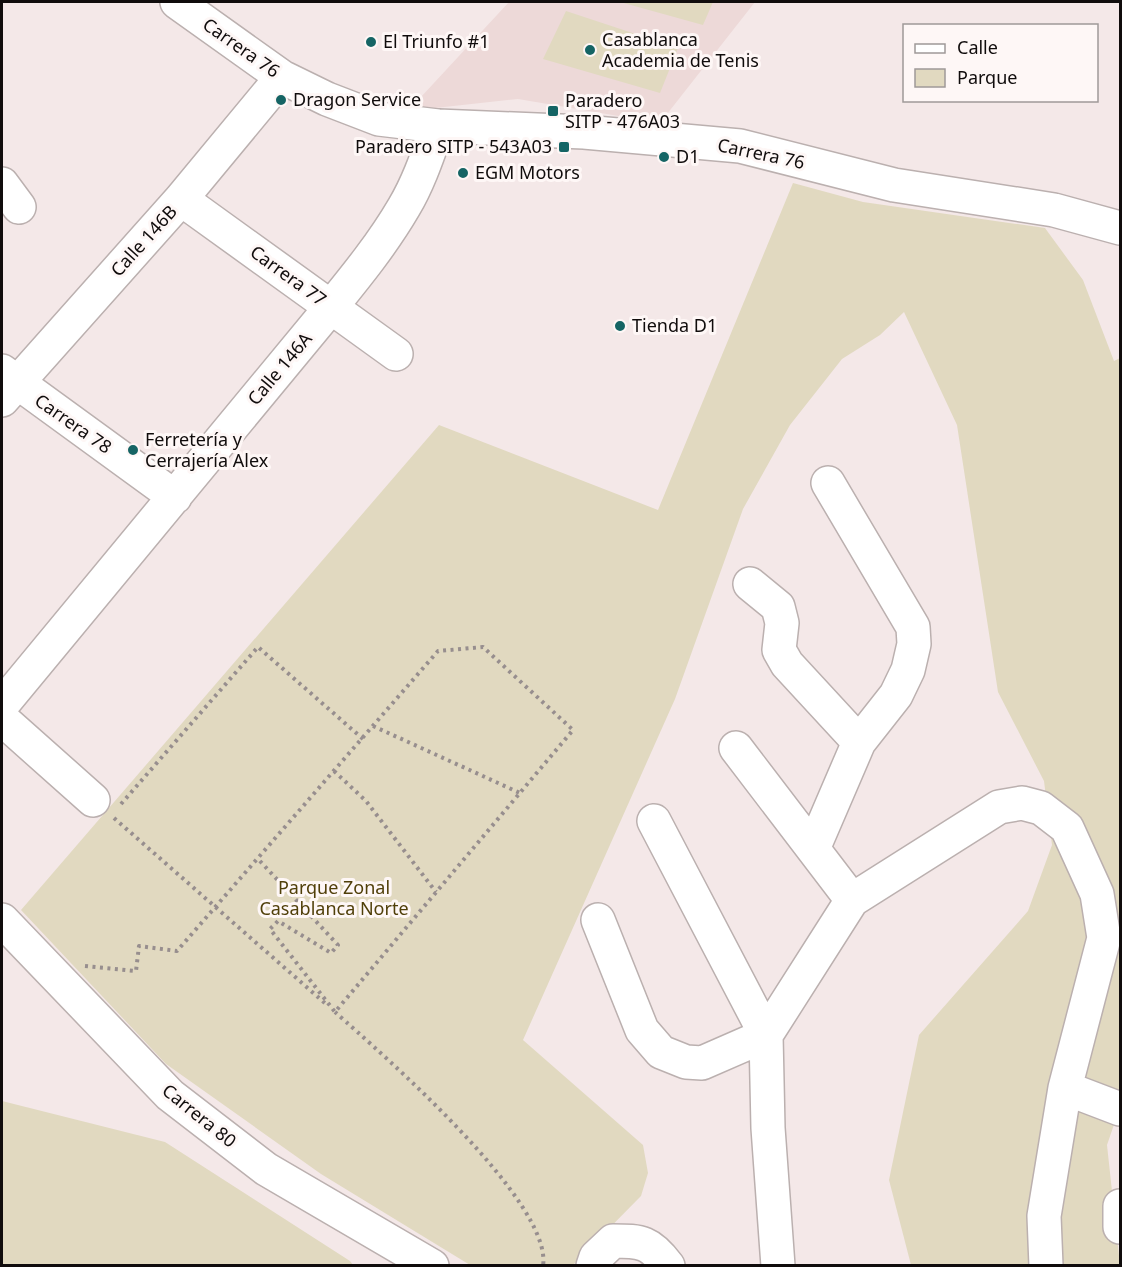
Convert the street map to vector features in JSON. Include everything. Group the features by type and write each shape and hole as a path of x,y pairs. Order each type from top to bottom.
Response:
{"street":[{"name":"Carrera 76","path":"191,6 282,76 362,114 394,122 584,132 740,146 894,185 1054,210 1120,228"},
{"name":"Calle 146B","path":"7,385 181,199 282,76"},
{"name":"Calle 146A","path":"2,705 331,307 379,245 405,206 421,173 438,126"},
{"name":"Carrera 77","path":"181,199 396,354"},
{"name":"Carrera 78","path":"7,385 175,497"},
{"path":"813,849 859,742 896,694 908,670 914,644 913,627 828,483"},
{"path":"750,584 778,607 782,623 779,650 787,664 859,742"},
{"path":"2,718 102,808"},
{"path":"736,748 852,900"},
{"path":"598,920 642,1030 661,1052 686,1062 702,1062 766,1035 852,900 999,807 1022,803 1041,808 1067,828 1097,894 1104,938 1065,1088 1044,1216 1046,1266"},
{"path":"654,821 766,1035 768,1128 778,1266"},
{"name":"Carrera 80","path":"2,920 44,962 134,1061 201,1120 266,1169 432,1266"},
{"path":"1065,1088 1120,1109"},
{"path":"1120,1206 1120,1227"},
{"path":"593,1266 596,1257 613,1241 636,1241 654,1247 668,1266"}],"path":[{"path":"363,739 258,647 102,808 335,1012 450,1118 503,1179 535,1230 545,1253 543,1266"},
{"path":"44,962 136,971 139,946 177,951 438,651 483,647 573,730 335,1012"},
{"path":"373,726 520,793"},
{"path":"334,771 366,801 436,892"},
{"path":"258,859 338,945 331,953 278,921 270,929 335,1012"}],"shaded area":[{"name":"Casablanca Academia de Tenis","path":"509,2 755,2 660,123 518,99 408,111"}],"green space":[{"path":"620,2 713,2 703,25"},
{"path":"566,11 678,48 660,93 543,59"},
{"name":"Parque Zonal Casablanca Norte","path":"793,183 863,202 1045,228 1083,280 1114,361 1120,358 1120,1107 1107,1145 1120,1265 911,1265 889,1180 919,1035 1028,911 1052,845 1044,781 998,692 957,425 904,312 880,335 842,359 790,425 743,509 675,699 523,1040 643,1145 648,1173 641,1196 573,1265 470,1265 321,1174 166,1064 21,910 439,425 658,510"},
{"path":"2,1101 165,1142 353,1265 2,1265"}],"place":[{"name":"El Triunfo #1","path":"371,42"},
{"name":"Casablanca Academia de Tenis","path":"590,50"},
{"name":"Dragon Service","path":"281,100"},
{"name":"Paradero SITP - 476A03","path":"553,111"},
{"name":"Paradero SITP - 543A03","path":"564,147"},
{"name":"D1","path":"664,157"},
{"name":"EGM Motors","path":"463,173"},
{"name":"Tienda D1","path":"620,326"},
{"name":"Ferretería y Cerrajería Alex","path":"133,450"}]}
